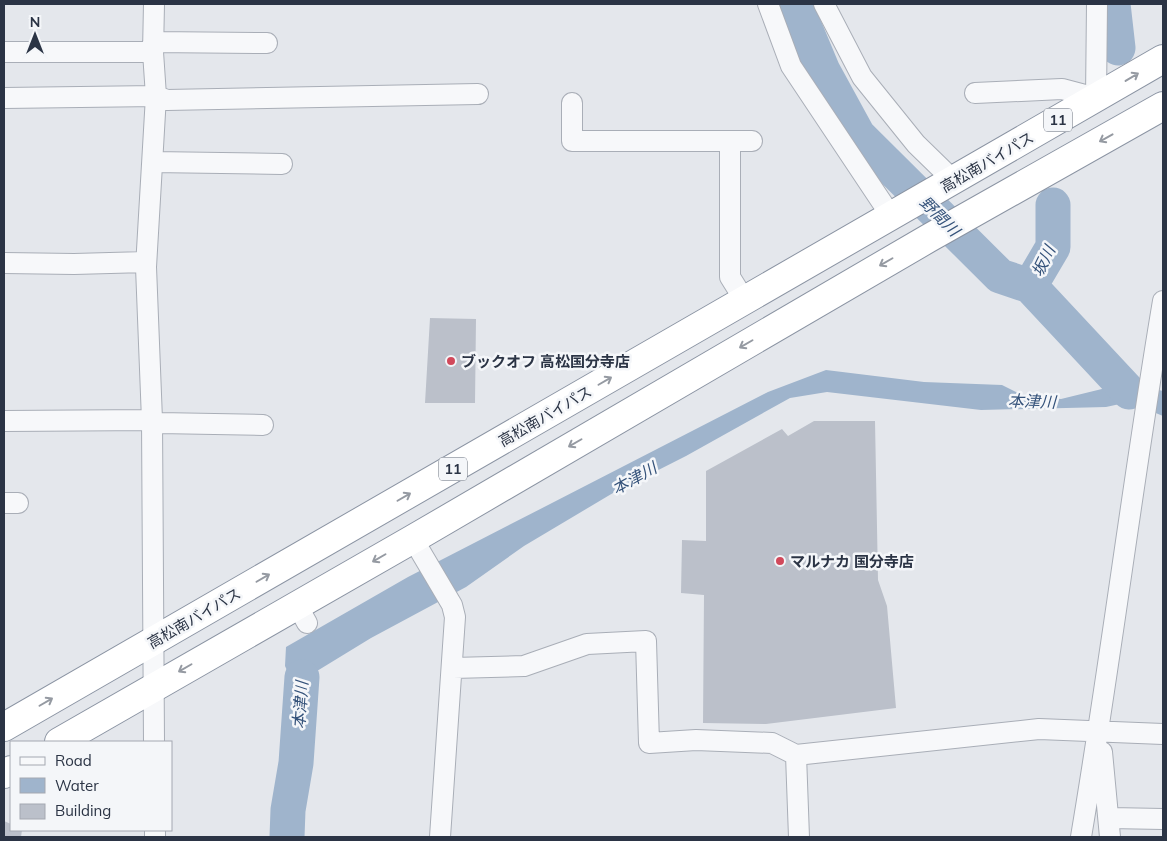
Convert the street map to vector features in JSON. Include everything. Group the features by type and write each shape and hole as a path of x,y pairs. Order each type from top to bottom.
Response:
{"highway":[{"name":"高松南バイパス","path":"4,727 1163,59"},
{"name":"11","path":"61,741 155,685 302,614 413,539 929,238 1163,106"}],"street":[{"path":"154,4 153,47 156,96 146,262 152,420 155,640 154,741"},
{"path":"768,4 790,66 896,214"},
{"path":"824,4 862,77 916,144 954,181"},
{"path":"975,93 1062,89 1096,98 1097,4"},
{"path":"4,52 267,43"},
{"path":"4,98 156,96 167,100 478,94"},
{"path":"572,103 572,141 752,141"},
{"path":"730,142 730,277 744,301"},
{"path":"153,162 282,164"},
{"path":"4,263 146,262"},
{"path":"1081,837 1099,730 1142,428 1163,301"},
{"path":"4,421 152,420 159,423 263,424"},
{"path":"413,539 448,600 455,617 440,837"},
{"path":"453,668 524,666 587,644 646,641 649,743 696,740 772,743 796,755 1039,729 1163,734"},
{"path":"1099,730 1110,828 1163,819"},
{"path":"796,755 799,837"}],"water":[{"path":"826,370 924,382 1002,385 1020,394 1061,399 1110,387 1119,375 1139,385 1163,391 1163,416 1129,402 1106,407 981,410 827,392 790,398 686,456 613,493 524,546 466,587 371,638 317,671 311,680 308,723 293,725 291,679 285,666 286,647 408,577 768,392"}],"building":[{"name":"ブックオフ 高松国分寺店","path":"430,318 476,319 475,403 425,403"},
{"name":"マルナカ 国分寺店","path":"814,421 875,421 878,580 887,606 896,708 766,724 703,723 704,595 681,593 682,540 706,541 706,471 782,429 788,436"},
{"path":"4,821 10,824 10,831 22,831 21,837 4,837"}],"waterway":[{"name":"野間川","path":"795,4 823,71 858,135 1000,276 1030,286 1129,392"},
{"name":"坂川","path":"1113,4 1118,48"},
{"name":"坂川","path":"1030,286 1053,247 1053,205"},
{"name":"本津川","path":"287,837 288,810 296,763 302,677"}],"place":[{"name":"ブックオフ 高松国分寺店","path":"451,361"},
{"name":"マルナカ 国分寺店","path":"780,561"}]}
